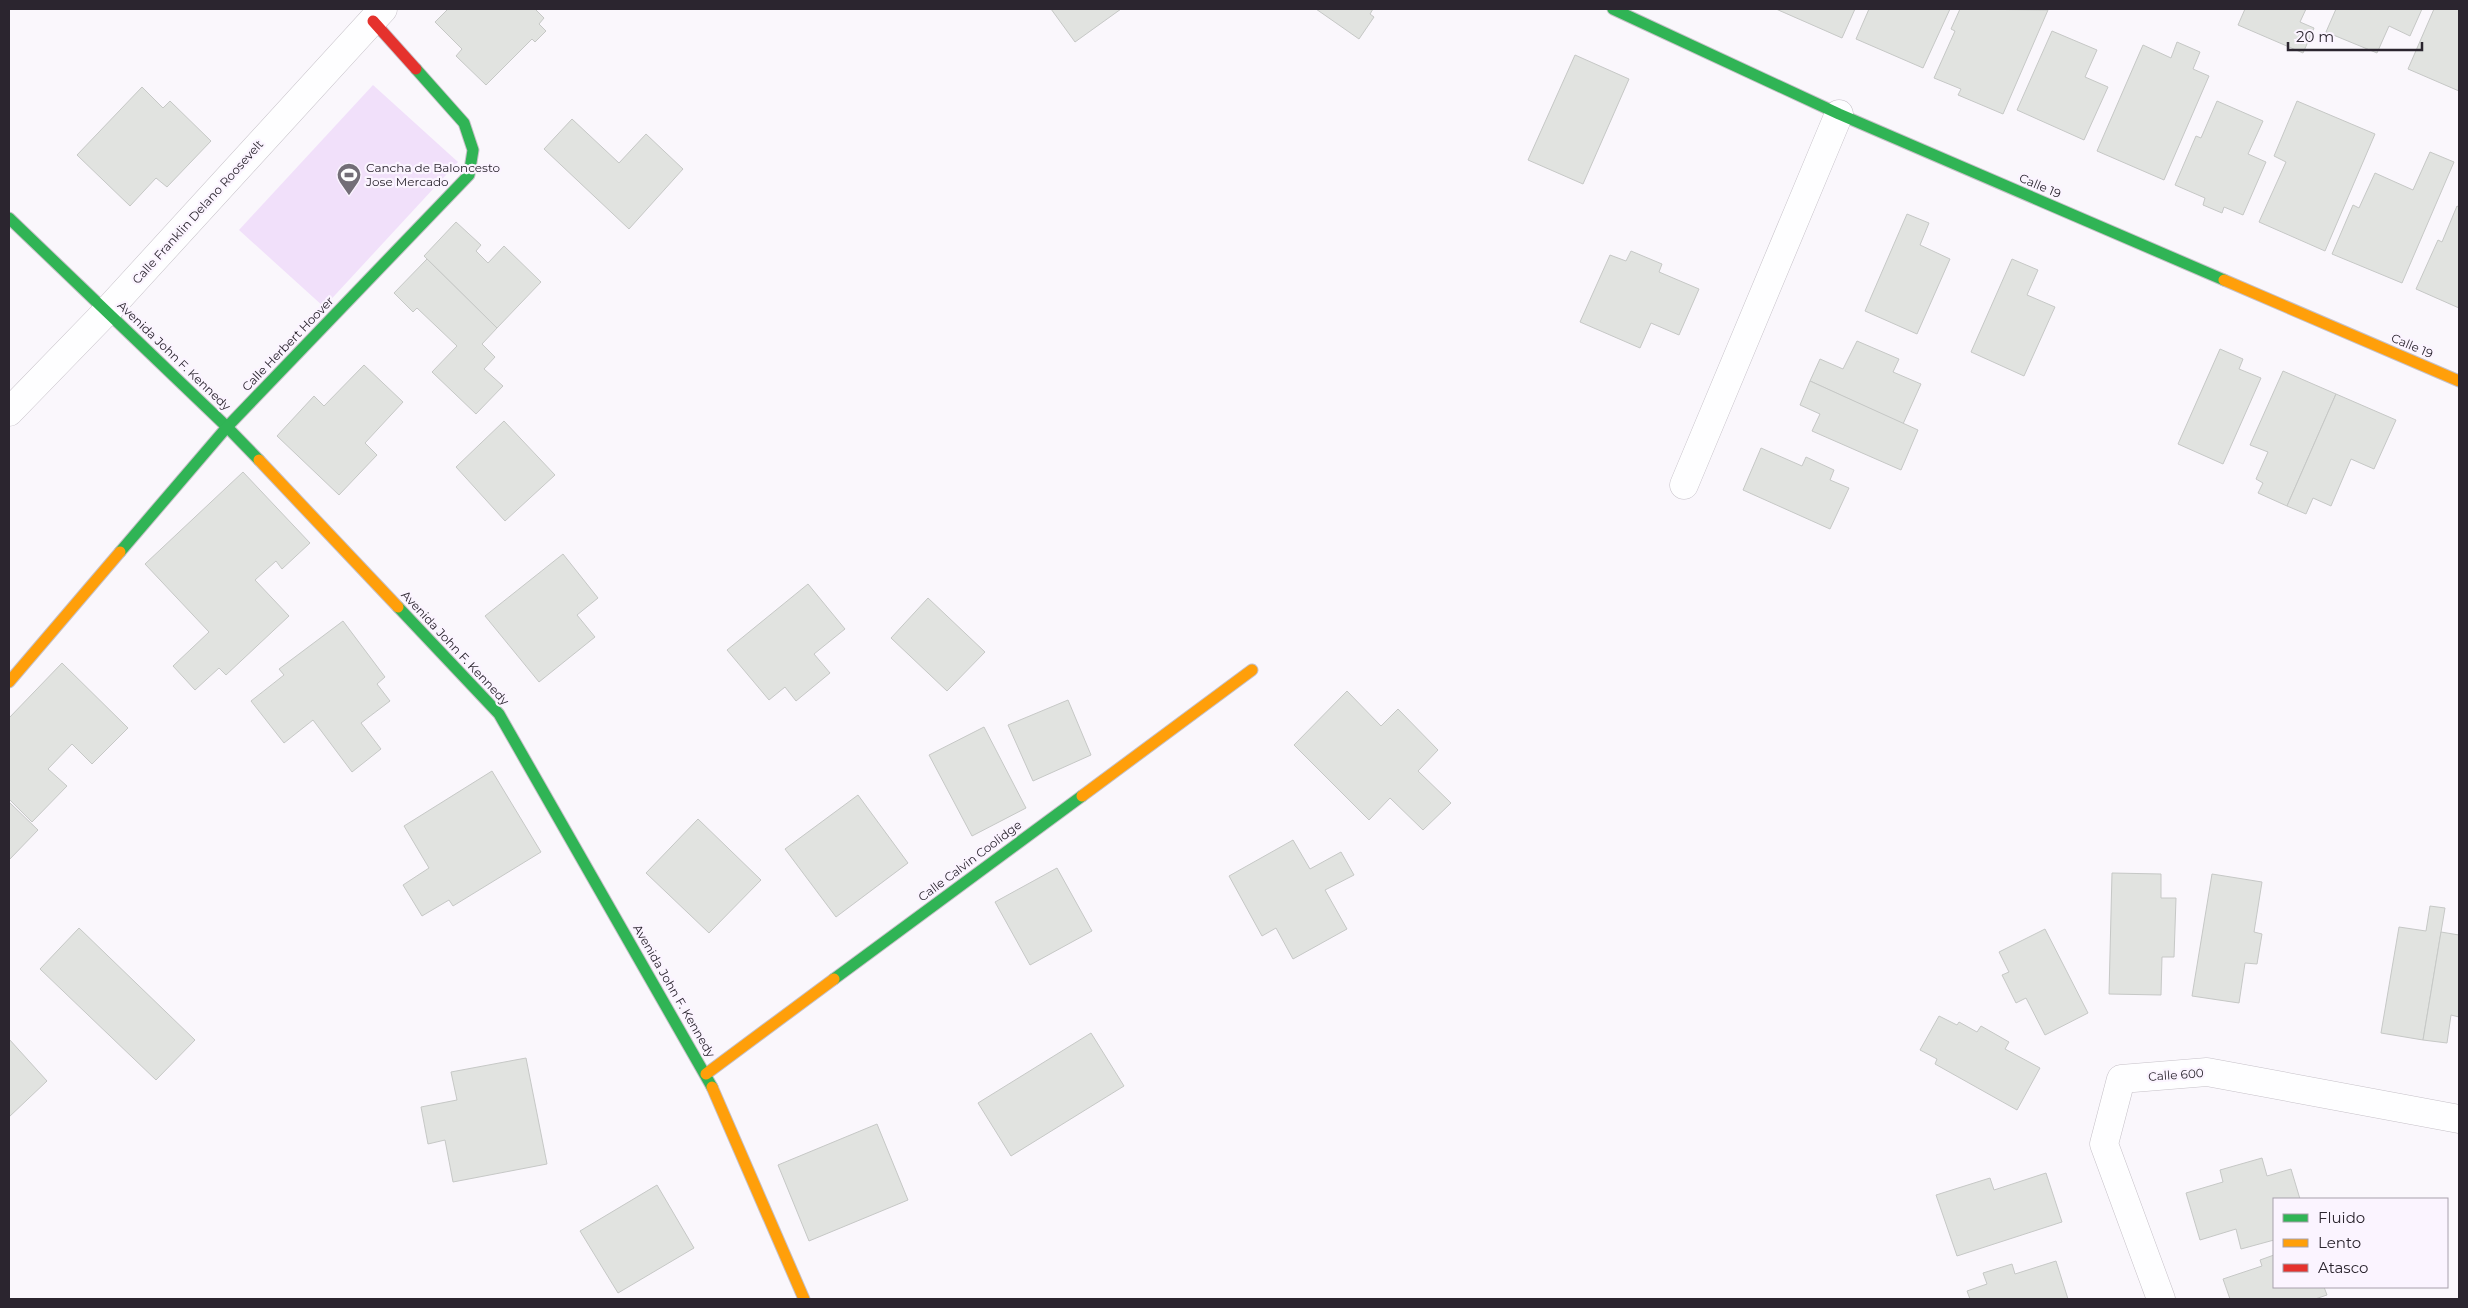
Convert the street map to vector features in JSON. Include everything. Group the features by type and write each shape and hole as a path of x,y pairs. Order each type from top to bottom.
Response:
{"street":[{"name":"Calle 19","path":"1613,9 1839,114 2459,381"},
{"name":"Calle Franklin Delano Roosevelt","path":"9,412 107,311 378,15"},
{"name":"Calle Herbert Hoover","path":"9,682 227,427 469,175 473,150 464,123 378,15"},
{"path":"1684,486 1839,114"},
{"name":"Avenida John F. Kennedy","path":"9,218 227,427 499,714 706,1074 804,1299"},
{"name":"Calle Calvin Coolidge","path":"706,1074 1252,670"},
{"name":"Calle 600","path":"2161,1299 2104,1144 2122,1080 2207,1072 2459,1119"}],"shaded area":[{"name":"Cancha de Baloncesto Jose Mercado","path":"373,85 458,162 324,307 239,230"}],"building":[{"path":"448,9 535,9 544,18 539,24 546,31 535,42 532,39 486,85 456,56 462,49 435,22"},
{"path":"1051,9 1121,9 1075,42"},
{"path":"1316,9 1373,9 1370,14 1374,17 1359,39"},
{"path":"1776,9 1855,9 1842,38"},
{"path":"1869,9 1950,9 1923,68 1856,39"},
{"path":"1960,9 2048,10 2003,114 1958,95 1961,89 1934,78 1955,31 1951,29"},
{"path":"2245,9 2306,9 2300,22 2314,28 2303,53 2238,25"},
{"path":"2336,9 2422,9 2410,36 2389,26 2377,53 2326,32"},
{"path":"2434,9 2459,9 2459,91 2408,69"},
{"path":"2052,31 2097,50 2085,77 2108,87 2084,140 2017,110"},
{"path":"2177,42 2200,52 2193,69 2209,76 2164,180 2097,151 2143,45 2171,58"},
{"path":"1575,55 1629,79 1583,184 1528,160"},
{"path":"142,87 163,108 170,101 211,141 167,187 156,178 130,206 77,155"},
{"path":"2217,101 2263,121 2248,154 2266,162 2243,215 2224,207 2222,213 2203,205 2205,198 2175,185 2196,136 2201,138"},
{"path":"2297,101 2375,134 2325,251 2259,222 2286,162 2274,156"},
{"path":"572,119 619,163 646,134 683,169 629,229 544,149"},
{"path":"2430,152 2454,162 2402,283 2332,254 2353,205 2359,208 2375,173 2413,190"},
{"path":"2457,206 2459,207 2459,308 2416,289 2438,240 2442,242"},
{"path":"1907,214 1929,223 1920,245 1950,259 1917,334 1865,311"},
{"path":"456,222 481,245 476,251 488,263 504,246 541,282 497,328 424,256"},
{"path":"1631,251 1662,264 1659,272 1699,289 1679,335 1651,323 1640,348 1580,322 1610,255 1626,261"},
{"path":"427,259 497,328 482,344 495,357 484,369 503,386 476,414 432,372 457,346 417,308 413,312 394,293"},
{"path":"2012,259 2038,270 2027,295 2055,307 2024,376 1971,352"},
{"path":"1857,341 1899,359 1893,372 1921,384 1903,424 1810,381 1820,359 1843,369"},
{"path":"2220,349 2243,359 2239,369 2261,378 2223,464 2178,444"},
{"path":"364,365 403,402 365,443 377,455 339,495 277,436 314,396 324,406"},
{"path":"2283,371 2336,394 2287,506 2258,493 2263,483 2256,479 2268,452 2250,445"},
{"path":"1810,381 1918,430 1901,470 1812,431 1820,414 1800,405"},
{"path":"2336,394 2396,420 2374,469 2351,459 2331,506 2313,498 2306,514 2287,506"},
{"path":"504,421 555,475 505,521 456,467"},
{"path":"1761,448 1802,466 1806,457 1834,470 1830,480 1849,488 1830,529 1743,490"},
{"path":"243,472 310,543 282,569 276,561 255,580 289,616 226,675 219,668 195,690 173,666 209,632 145,564"},
{"path":"563,554 598,598 577,615 595,637 539,682 485,616"},
{"path":"808,584 845,629 814,654 830,673 796,701 785,687 769,700 727,650"},
{"path":"928,598 985,652 947,691 891,638"},
{"path":"343,621 385,677 377,684 390,701 361,723 381,749 352,772 313,720 284,743 251,701 284,675 279,669"},
{"path":"62,663 128,728 92,764 72,744 48,769 67,786 32,822 9,799 9,718"},
{"path":"1347,691 1381,726 1398,709 1438,750 1418,771 1451,803 1423,830 1390,798 1369,820 1294,745"},
{"path":"1068,700 1091,755 1033,781 1008,725"},
{"path":"984,727 1026,808 972,836 929,755"},
{"path":"492,771 541,852 453,906 449,900 422,916 403,885 429,868 404,826"},
{"path":"858,795 908,863 836,917 785,849"},
{"path":"9,802 38,830 9,860"},
{"path":"698,819 761,880 709,933 646,873"},
{"path":"1293,840 1310,869 1341,852 1354,875 1325,890 1347,929 1293,959 1276,928 1262,936 1229,876"},
{"path":"1057,868 1092,931 1030,965 995,902"},
{"path":"2112,873 2161,874 2161,898 2176,898 2174,957 2162,957 2161,995 2109,994"},
{"path":"2212,874 2262,882 2254,932 2262,934 2257,964 2245,963 2239,1003 2192,996"},
{"path":"2430,906 2445,908 2423,1040 2381,1033 2399,927 2426,931"},
{"path":"79,928 195,1040 156,1080 40,969"},
{"path":"2045,929 2088,1013 2045,1035 2026,998 2016,1003 2002,975 2009,972 1999,952"},
{"path":"2441,932 2459,935 2459,1017 2451,1015 2447,1043 2423,1040"},
{"path":"1939,1016 1957,1025 1959,1022 1977,1032 1981,1026 2009,1042 2005,1049 2040,1068 2017,1110 1935,1064 1937,1059 1920,1050"},
{"path":"1091,1033 1124,1086 1011,1156 978,1103"},
{"path":"9,1039 47,1081 9,1117"},
{"path":"526,1058 547,1164 453,1182 445,1140 428,1144 421,1107 457,1100 451,1072"},
{"path":"877,1124 908,1200 809,1241 778,1165"},
{"path":"2262,1158 2267,1176 2291,1169 2300,1198 2273,1198 2273,1240 2241,1249 2236,1229 2200,1240 2186,1193 2223,1182 2220,1170"},
{"path":"2046,1173 2062,1222 1957,1256 1936,1195 1990,1178 1994,1190"},
{"path":"657,1185 694,1248 618,1293 580,1231"},
{"path":"2273,1255 2273,1288 2324,1288 2327,1295 2315,1299 2230,1299 2223,1279 2262,1266 2260,1260"},
{"path":"2056,1261 2068,1299 1970,1299 1967,1291 1987,1284 1983,1273 2012,1264 2015,1274"}],"traffic: fast":[{"path":"1613,9 1839,114 2224,280"},
{"path":"120,552 227,427 469,175 473,150 464,123 416,69"},
{"path":"9,218 259,460"},
{"path":"398,607 499,714 712,1087"},
{"path":"834,979 1082,796"}],"traffic: slow":[{"path":"2224,280 2459,381"},
{"path":"259,460 398,607"},
{"path":"9,682 120,552"},
{"path":"1082,796 1252,670"},
{"path":"706,1074 834,979"},
{"path":"712,1087 804,1299"}],"traffic: jam":[{"path":"373,21 416,69"}],"place":[{"name":"Cancha de Baloncesto Jose Mercado","path":"349,196"}]}
